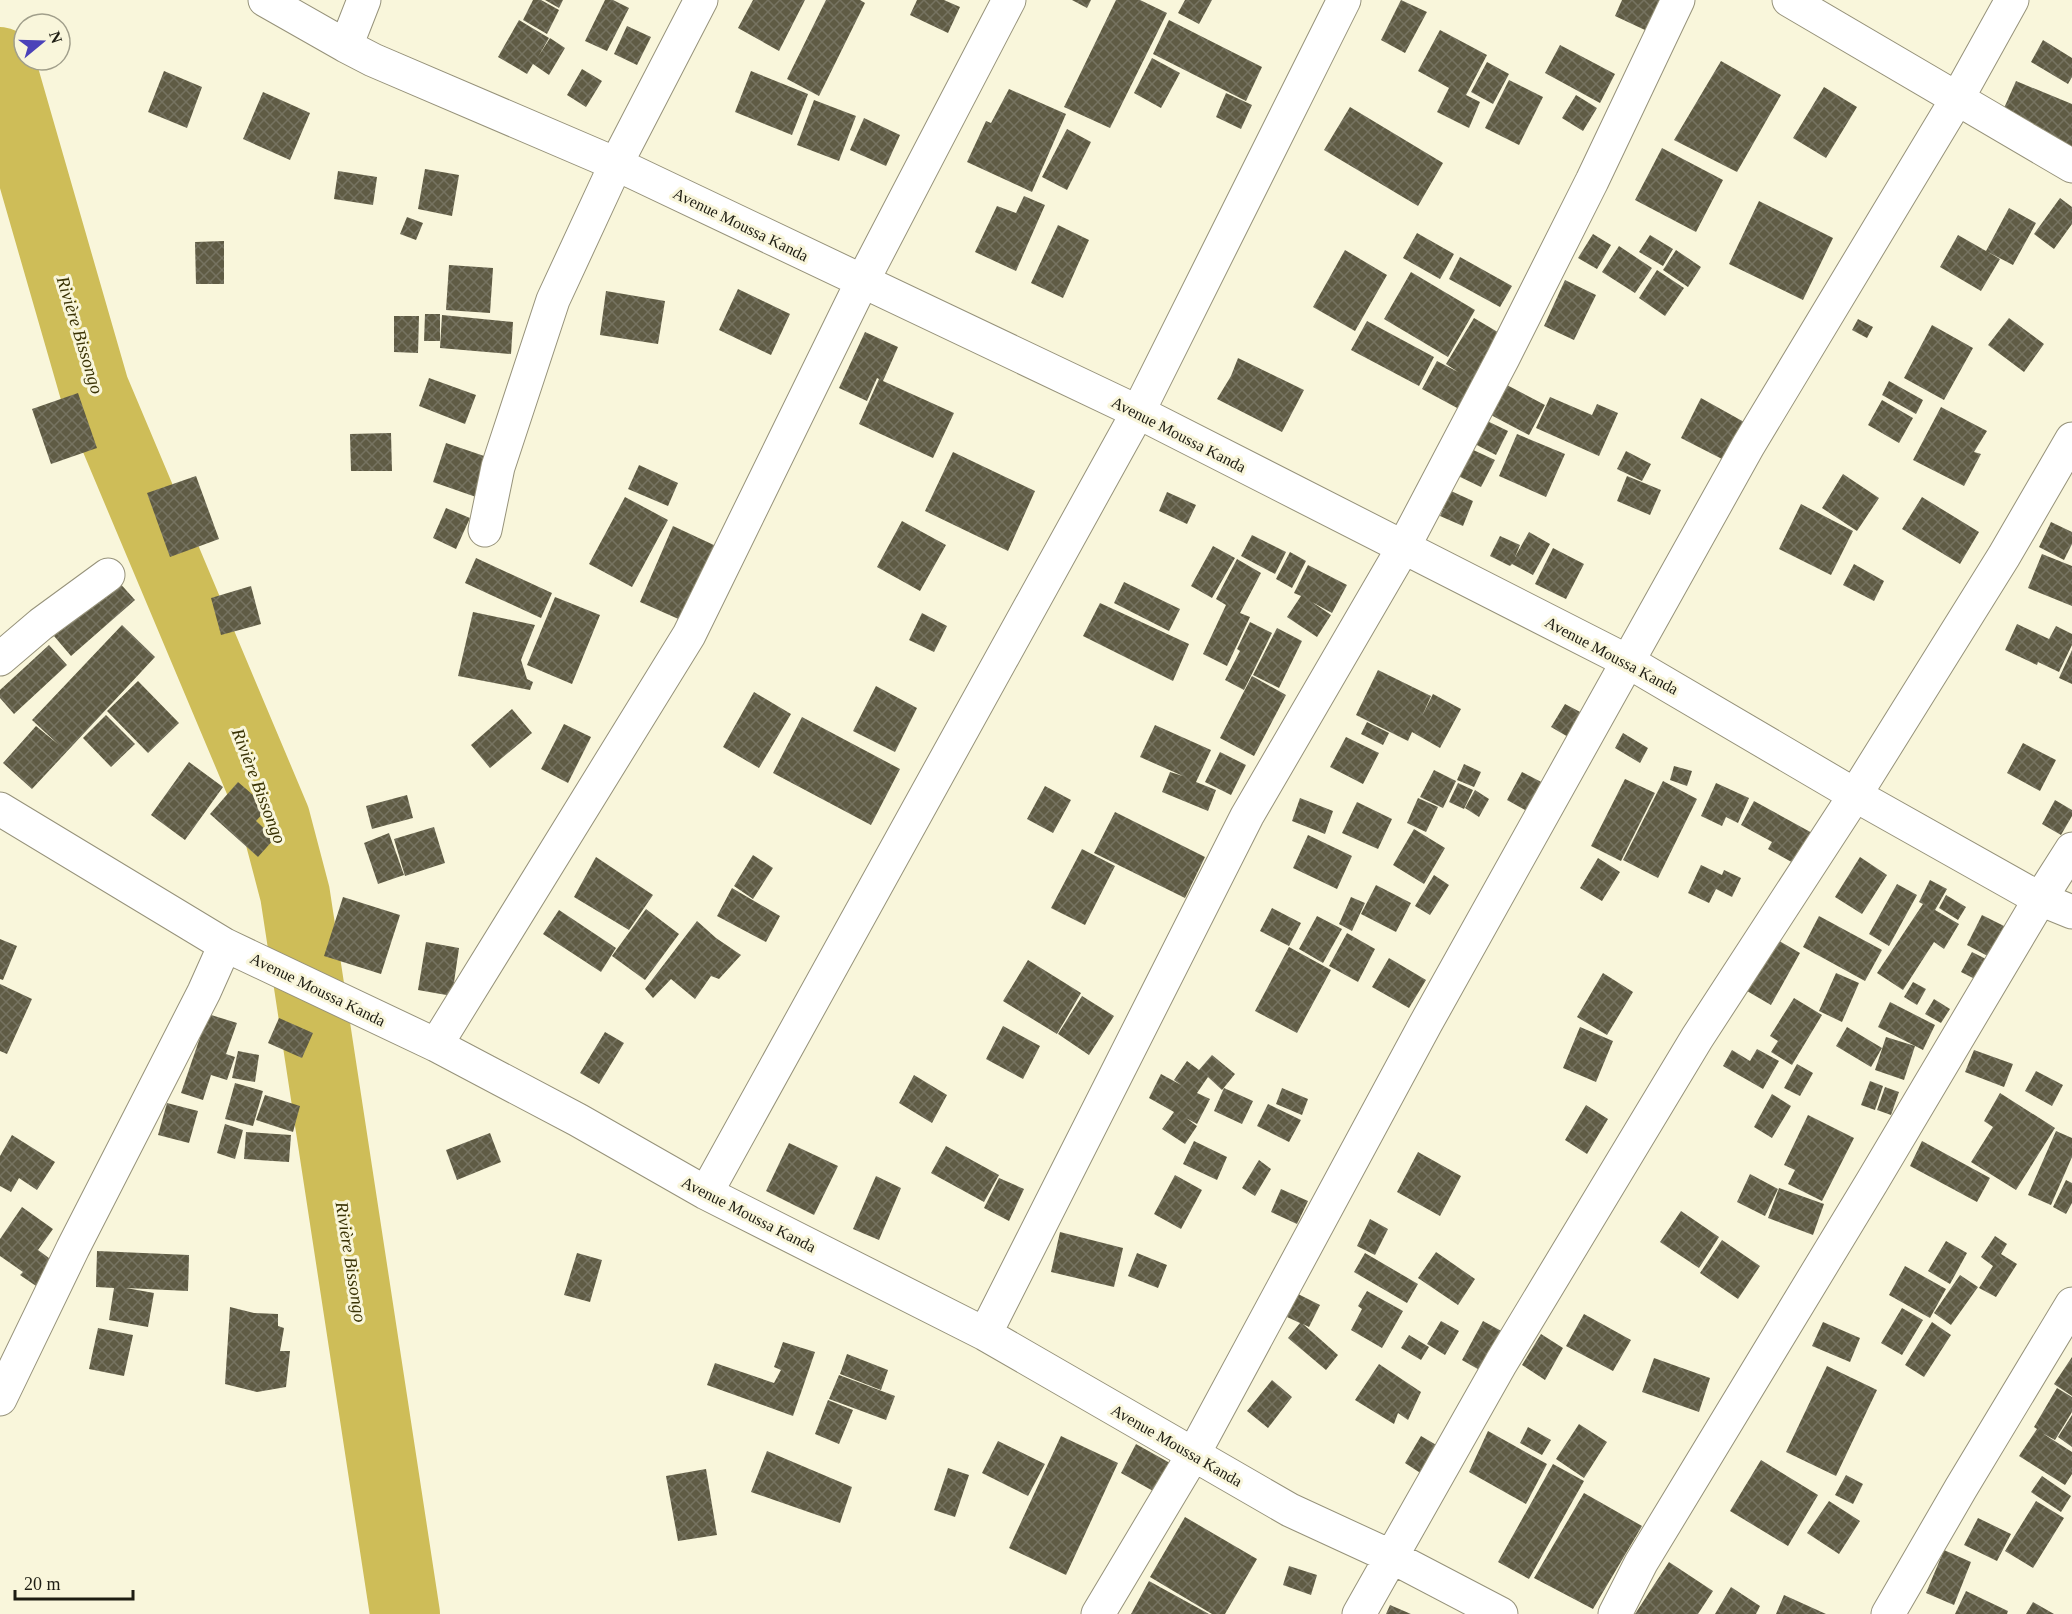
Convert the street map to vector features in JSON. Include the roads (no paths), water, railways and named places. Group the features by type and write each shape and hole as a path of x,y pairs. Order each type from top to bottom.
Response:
{"street":[{"name":"Avenue Moussa Kanda","path":"265,0 346,46 616,164 1138,412 1627,661 2040,899 2072,912"},
{"path":"346,46 364,0"},
{"path":"485,530 498,467 553,300 616,164 701,0"},
{"path":"436,1045 688,635 862,282 1009,0"},
{"path":"706,1193 1138,412 1344,0"},
{"path":"985,1334 1246,816 1403,548 1534,296 1592,182 1678,0"},
{"path":"1789,0 2072,166"},
{"path":"1098,1614 1193,1455 1426,1023 1748,446 1957,99 2012,0"},
{"path":"1359,1614 1501,1363 1697,1038 1856,795 2004,556 2072,439"},
{"path":"0,659 41,624 108,575"},
{"name":"Avenue Moussa Kanda","path":"0,809 225,945 436,1045 578,1120 706,1193 985,1334 1290,1510 1392,1557 1501,1614"},
{"path":"1615,1614 1641,1563 2072,849"},
{"path":"0,1399 73,1248 204,992 225,945"},
{"path":"1888,1614 2072,1304"}],"waterway":[{"name":"Rivière Bissongo","path":"0,62 94,388 275,818 295,894 405,1614"}]}
